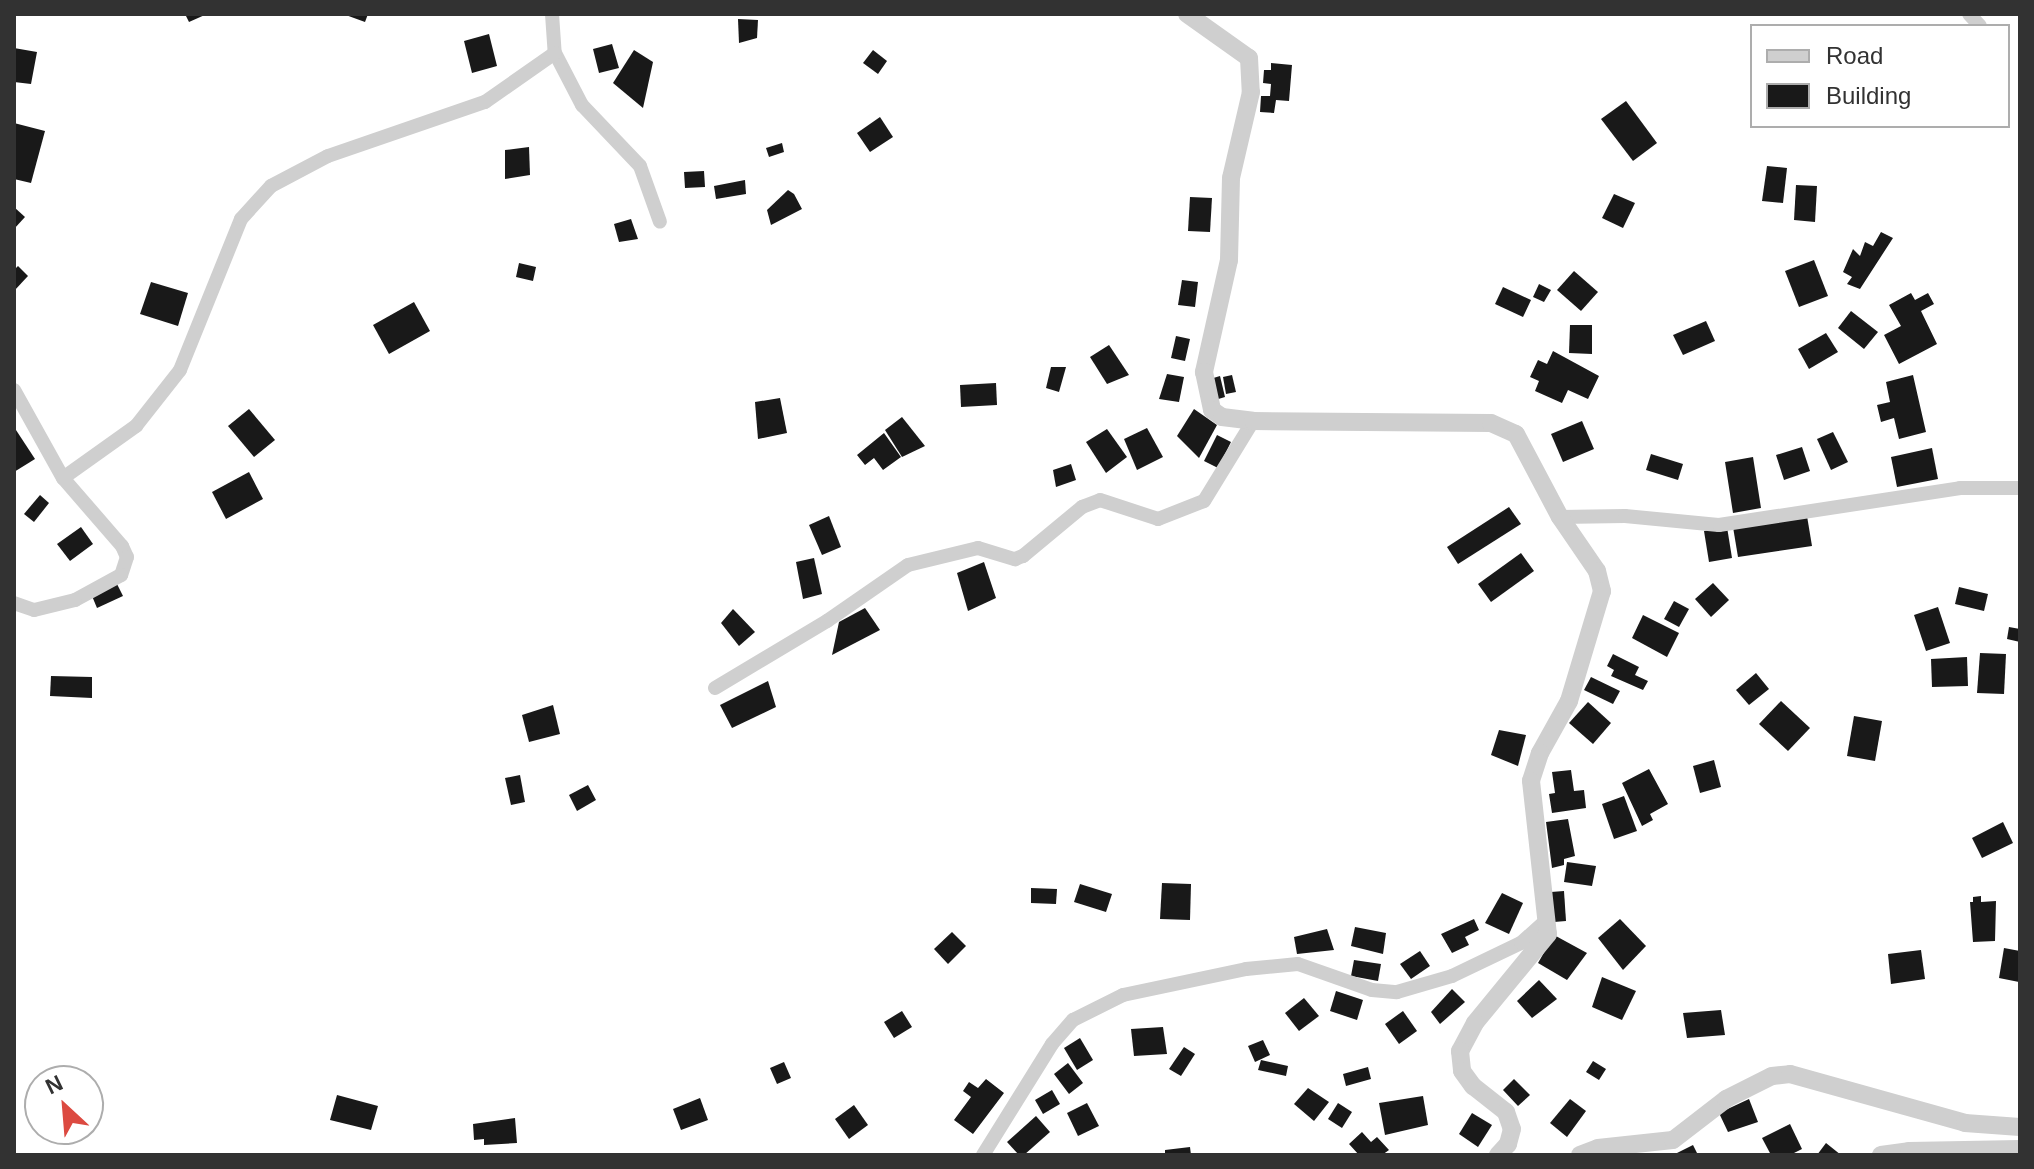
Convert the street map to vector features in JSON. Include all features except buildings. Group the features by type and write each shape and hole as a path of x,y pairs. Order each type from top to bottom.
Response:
{"street":[{"path":"552,14 555,53 582,105 640,166 660,222"},
{"path":"1187,14 1249,58 1251,92 1231,178 1229,260 1204,372 1212,410 1222,417 1253,421 1491,423 1516,434 1524,445 1560,517 1597,571 1602,591 1569,701 1540,753 1531,781 1548,934 1475,1023 1460,1051 1462,1071 1473,1086 1506,1112 1512,1129 1508,1144 1498,1155"},
{"path":"63,478 136,426 180,370 241,219 271,186 328,156 485,102 555,53"},
{"path":"14,390 63,478 122,546 127,557 121,575 75,600 34,610 14,603"},
{"path":"715,688 827,621 908,565 978,548 1015,559 1023,556 1082,507 1100,500 1158,519 1204,501 1253,421"},
{"path":"1560,517 1625,516 1719,525 1960,488 2020,488"},
{"path":"983,1155 1052,1044 1073,1020 1123,995 1246,969 1298,964 1372,990 1397,992 1452,976 1521,943 1548,919"},
{"path":"1580,1155 1598,1148 1673,1140 1726,1099 1772,1076 1790,1074 1965,1123 2020,1127"},
{"path":"1881,1155 1909,1151 2020,1149"}]}
